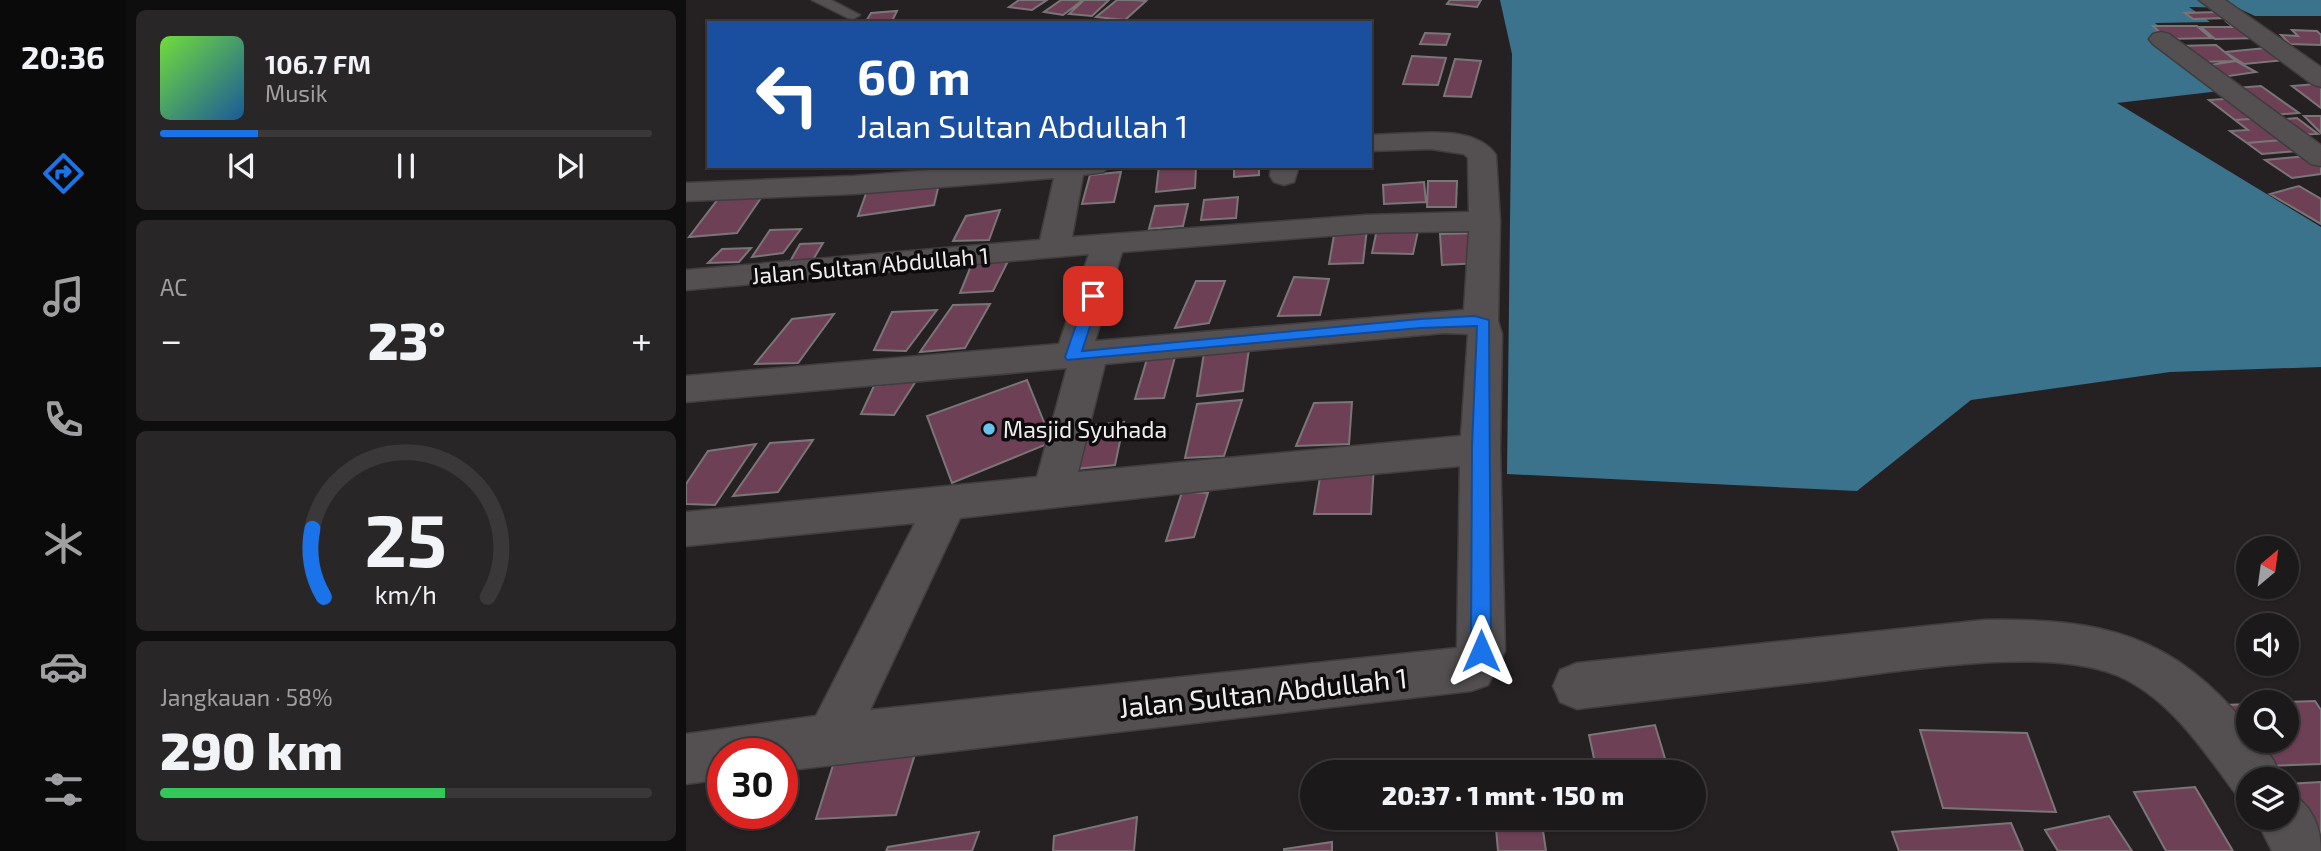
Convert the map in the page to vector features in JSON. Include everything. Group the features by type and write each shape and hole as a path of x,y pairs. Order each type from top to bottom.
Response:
{"street":[{"path":"2210,0 2321,79"},
{"path":"2161,39 2321,158"},
{"name":"Jalan Sultan Abdullah 1","path":"686,759 831,739 1471,670 1481,651 1480,449 1485,334 1484,323 1481,321 1485,221 1482,155 1476,148 1440,142 1372,143"},
{"path":"686,192 854,186 1082,168 1054,248"},
{"name":"Jalan Sultan Abdullah 1","path":"686,280 1109,243 1366,224 1485,221"},
{"path":"1053,492 1081,356 1109,243"},
{"path":"686,389 1081,356 1301,333 1481,321"},
{"path":"686,529 1480,449"},
{"path":"831,739 946,503"},
{"path":"1577,686 1963,643 2069,643 2122,655 2154,671 2211,720 2247,767"},
{"path":"2290,830 2303,851"}],"lane":[{"path":"819,0 853,15"}],"water":[{"path":"1500,0 2321,0 2321,16 2255,16 2238,8 2189,7 2210,22 2155,23 2237,89 2117,103 2321,227 2321,367 2170,372 1971,400 1857,491 1507,474 1512,54"}],"building":[{"path":"1019,0 1047,0 1032,10 1009,7"},
{"path":"1061,0 1083,0 1063,15 1044,12"},
{"path":"1084,0 1109,0 1092,16 1069,14"},
{"path":"1117,0 1146,1 1125,20 1096,17"},
{"path":"1450,0 1481,0 1477,7 1447,4"},
{"path":"897,11 892,21 866,21 871,13"},
{"path":"2218,12 2227,18 2193,19 2185,13"},
{"path":"2227,22 2238,22 2259,38 2215,39 2201,27 2233,27"},
{"path":"2153,26 2197,26 2211,38 2167,39"},
{"path":"2292,30 2317,31 2321,35 2321,45 2290,44 2281,35 2298,36"},
{"path":"1425,33 1450,34 1446,45 1420,44"},
{"path":"2216,45 2236,61 2199,62 2179,46"},
{"path":"2266,48 2286,60 2244,64 2225,52"},
{"path":"1412,56 1446,58 1438,85 1403,84"},
{"path":"1455,59 1481,61 1471,97 1444,96"},
{"path":"2236,61 2256,72 2222,77 2203,66"},
{"path":"2316,84 2321,87 2321,108 2292,86"},
{"path":"2261,86 2299,113 2272,115 2235,88"},
{"path":"2238,98 2265,118 2235,120 2209,100"},
{"path":"2304,116 2321,116 2321,133"},
{"path":"2265,118 2295,139 2247,143 2230,131 2248,130 2235,120"},
{"path":"2297,118 2318,134 2296,135 2276,120"},
{"path":"2295,139 2310,150 2262,154 2247,143"},
{"path":"2316,155 2321,159 2321,174 2292,178 2265,160"},
{"path":"1159,168 1196,168 1195,188 1156,192"},
{"path":"1234,168 1259,168 1259,175 1234,177"},
{"path":"1121,172 1114,202 1082,204 1090,175"},
{"path":"940,180 934,205 858,216 867,191"},
{"path":"1428,181 1457,181 1456,207 1427,207"},
{"path":"1424,182 1426,202 1384,204 1383,185"},
{"path":"2299,186 2321,199 2321,224 2270,194"},
{"path":"763,195 737,233 689,237 718,199"},
{"path":"1238,197 1236,218 1201,220 1204,200"},
{"path":"1188,204 1183,226 1149,229 1155,206"},
{"path":"1000,210 989,240 953,241 966,216"},
{"path":"801,229 783,253 752,257 770,230"},
{"path":"1335,229 1367,229 1363,263 1329,264"},
{"path":"1377,229 1418,231 1413,254 1372,253"},
{"path":"1478,233 1480,263 1442,265 1440,234"},
{"path":"823,243 811,263 788,265 800,244"},
{"path":"751,248 739,262 708,263 722,249"},
{"path":"1009,259 993,291 960,293 973,261"},
{"path":"1294,277 1329,279 1320,315 1278,316"},
{"path":"1196,281 1225,281 1209,323 1175,328"},
{"path":"990,304 965,348 920,352 953,305"},
{"path":"937,310 906,351 874,350 892,312"},
{"path":"834,314 798,363 755,364 792,319"},
{"path":"1249,349 1243,391 1197,396 1204,353"},
{"path":"1175,357 1164,398 1135,399 1147,359"},
{"name":"Masjid Syuhada","path":"1027,380 1052,442 952,483 927,416"},
{"path":"916,381 894,415 861,414 874,386"},
{"path":"1242,400 1224,456 1185,458 1197,404"},
{"path":"1352,402 1349,444 1296,446 1314,403"},
{"path":"1124,422 1115,465 1075,469 1086,426"},
{"path":"813,440 778,492 733,496 770,443"},
{"path":"756,444 715,505 686,504 686,484 708,451"},
{"path":"1374,465 1371,514 1314,514 1321,471"},
{"path":"1182,492 1208,493 1194,537 1166,541"},
{"path":"2315,701 2321,710 2321,764 2263,766 2255,753 2299,753 2299,702"},
{"path":"2225,705 2236,705 2236,723"},
{"path":"1655,725 1665,760 1594,760 1589,735"},
{"path":"1920,730 2027,733 2056,812 1943,808"},
{"path":"916,751 896,815 816,819 835,759"},
{"path":"2321,782 2321,848 2299,813 2299,783"},
{"path":"2195,787 2233,851 2166,851 2134,792"},
{"path":"2109,816 2132,851 2058,851 2045,830"},
{"path":"1137,817 1134,851 1053,851 1054,836"},
{"path":"2011,823 2023,851 1899,851 1892,832"},
{"path":"1496,830 1543,830 1546,851 1498,851"},
{"path":"979,832 972,851 886,851 888,847"},
{"path":"1332,842 1332,851 1284,851 1284,849"}],"place":[{"name":"Masjid Syuhada","path":"989,429"}],"route":[{"path":"1093,296 1072,357 1289,334 1444,322 1484,323 1480,446 1481,651"}]}
